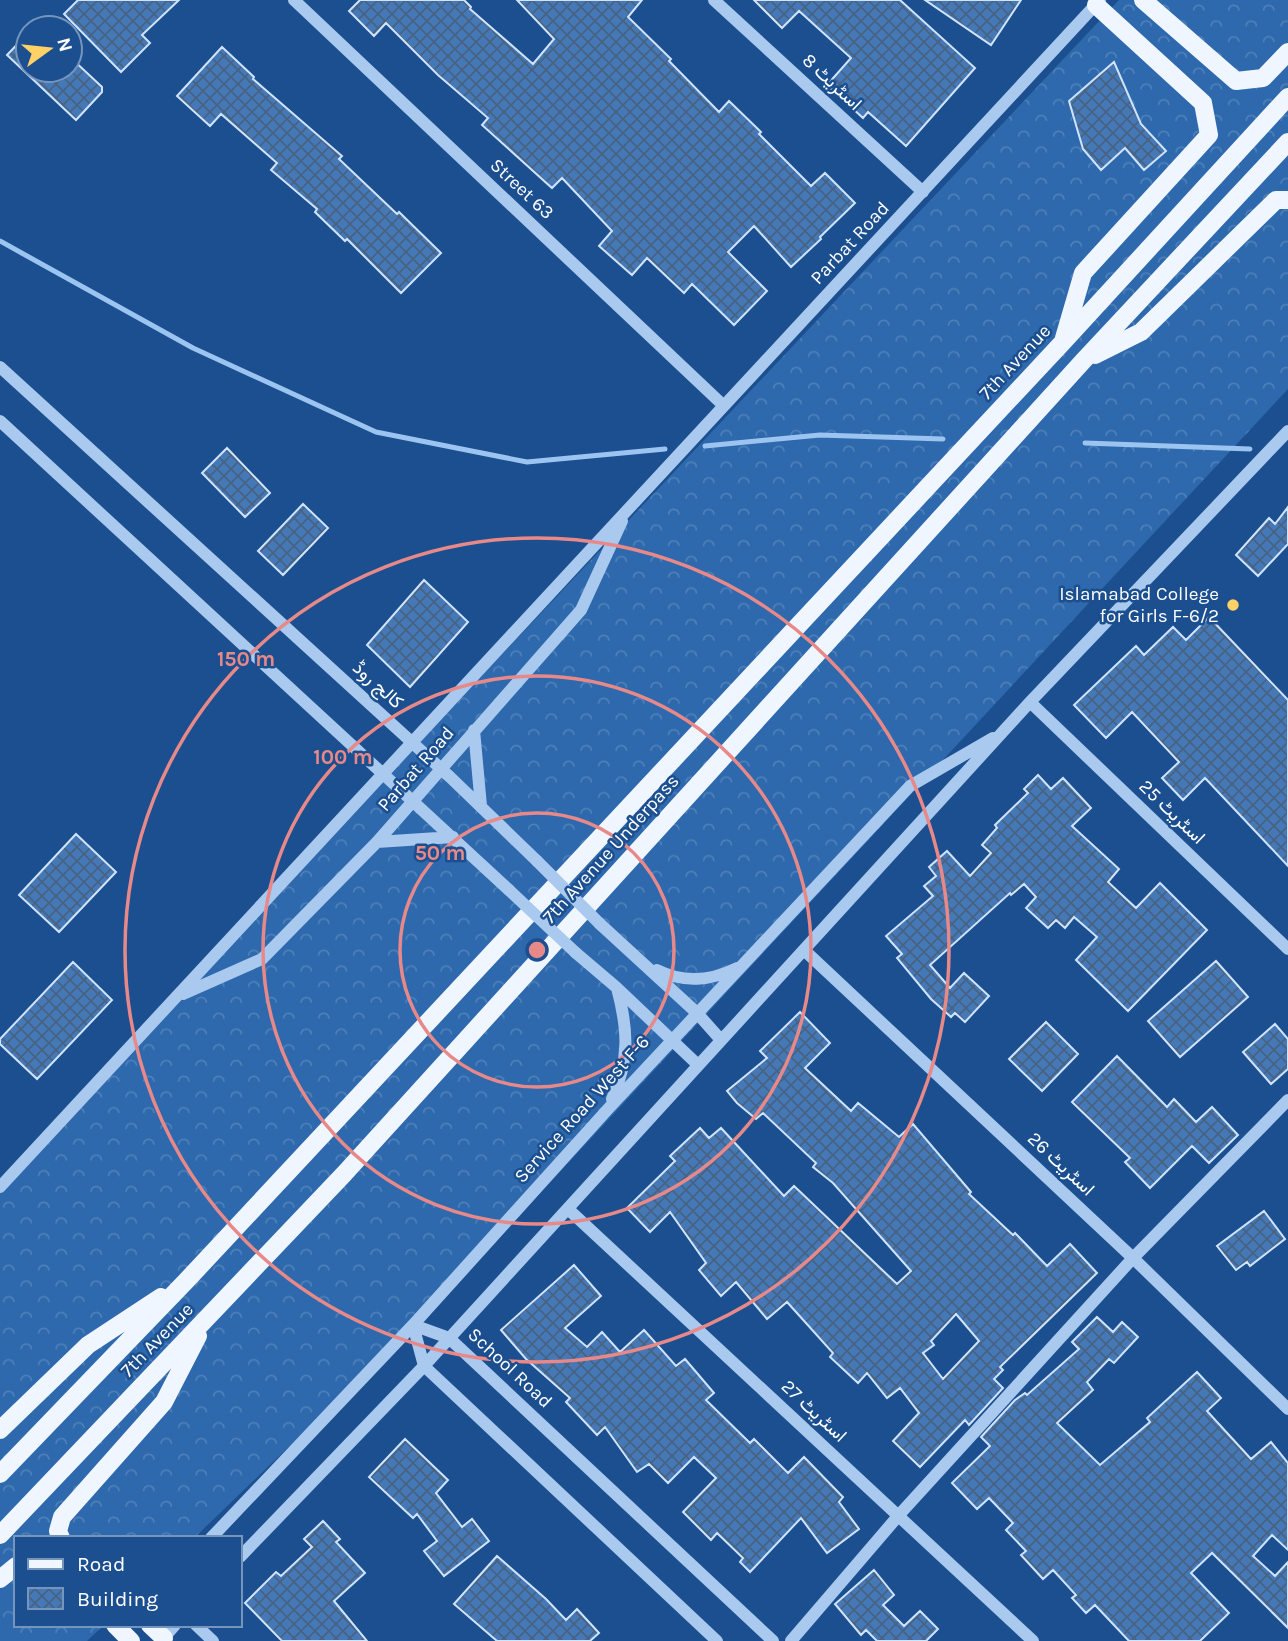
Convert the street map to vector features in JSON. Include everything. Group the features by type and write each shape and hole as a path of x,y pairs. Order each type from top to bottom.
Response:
{"main road":[{"path":"1143,0 1236,81 1263,78 1288,52"},
{"path":"1063,342 1083,273 1209,135 1203,103 1098,3"},
{"name":"7th Avenue","path":"770,654 1288,97"},
{"path":"1084,360 1288,142"},
{"path":"1084,360 1141,332 1276,201 1288,200"},
{"name":"7th Avenue Underpass","path":"344,1174 1084,360"},
{"name":"7th Avenue Underpass","path":"313,1144 770,654"},
{"name":"7th Avenue","path":"0,1474 187,1280 313,1144"},
{"name":"7th Avenue","path":"0,1535 344,1174"},
{"path":"0,1430 88,1345 187,1280"},
{"path":"60,1536 58,1531 62,1517 164,1402 208,1317"},
{"path":"0,1579 14,1568"}],"street":[{"name":"Street 63","path":"294,0 724,405"},
{"name":"اسٹریٹ 8","path":"714,0 923,192"},
{"name":"Parbat Road","path":"0,1187 1098,3"},
{"name":"کالج روڈ","path":"0,367 481,806 600,925 697,1013 721,1040"},
{"path":"0,421 576,953 616,986 697,1064"},
{"name":"Service Road West F-6","path":"242,1555 425,1366 697,1064 1030,702 1288,431"},
{"name":"Parbat Road","path":"177,997 262,959 377,842 581,610 627,510"},
{"name":"اسٹریٹ 25","path":"1030,702 1288,949"},
{"path":"474,730 481,806"},
{"name":"Service Road West F-6","path":"213,1536 413,1325 672,1039 910,786 1003,733"},
{"path":"377,842 453,837"},
{"name":"اسٹریٹ 26","path":"804,950 1133,1258 1288,1409"},
{"path":"645,963 668,976 695,980 721,976 745,964"},
{"path":"608,1109 620,1080 626,1049 625,1017 616,986"},
{"path":"791,1641 899,1515 1133,1258 1288,1100"},
{"name":"اسٹریٹ 27","path":"568,1209 1033,1641"},
{"path":"413,1325 425,1366 717,1641"},
{"name":"School Road","path":"413,1325 449,1338 773,1641"},
{"path":"198,1627 213,1641"}],"green space":[{"path":"1119,0 1288,0 1288,389 433,1308 196,1536 14,1536 14,1627 102,1627 87,1641 0,1641 0,1187"}],"building":[{"path":"78,0 179,0 142,35 150,43 121,72 84,34 84,14 64,14"},
{"path":"360,0 464,0 470,9 533,64 554,39 517,0 642,0 628,17 719,112 729,101 811,186 825,173 855,203 791,267 754,226 728,252 767,291 734,325 692,284 684,293 647,258 632,275 599,246 612,231 562,178 552,188 482,125 488,118 438,75 386,23 374,36 349,11"},
{"path":"754,0 900,0 975,68 906,146 868,112 863,118 827,85 851,58 799,11 782,28"},
{"path":"925,0 1021,0 991,45"},
{"path":"222,47 254,77 253,79 342,156 339,159 441,253 401,293 347,239 345,241 315,212 317,209 271,170 277,163 221,114 210,126 177,96"},
{"path":"14,48 14,62 7,55"},
{"path":"1114,62 1141,124 1166,151 1144,170 1125,148 1101,170 1083,149 1069,101"},
{"path":"84,70 102,87 102,92 76,120 38,84 84,84"},
{"path":"227,448 270,493 245,517 202,473"},
{"path":"303,504 328,528 283,575 258,551"},
{"path":"1288,507 1288,544 1258,576 1236,555 1269,518 1275,524"},
{"path":"424,580 468,622 410,687 367,645"},
{"path":"1209,617 1288,700 1288,866 1205,778 1183,800 1162,778 1179,762 1132,712 1106,738 1074,705 1136,646 1144,655 1173,627 1186,640"},
{"path":"1038,775 1051,789 1063,778 1091,808 1072,826 1119,869 1108,882 1136,908 1160,883 1207,930 1128,1011 1076,960 1097,937 1074,917 1065,928 1056,920 1048,928 1026,908 1036,897 1024,884 1011,895 1010,893 930,965 950,988 964,973 989,996 965,1022 955,1013 951,1017 931,999 897,958 902,954 886,936 933,896 924,886 936,876 929,867 947,851 970,876 991,853 982,845 997,828 995,825 1028,793 1024,789"},
{"path":"76,834 116,872 59,932 19,895"},
{"path":"1216,961 1248,997 1180,1057 1148,1021"},
{"path":"73,962 112,1000 37,1079 0,1044 0,1039"},
{"path":"800,1012 830,1043 805,1068 851,1111 858,1103 899,1137 913,1124 971,1192 969,1194 1013,1235 1015,1233 1047,1266 1070,1244 1097,1273 1000,1367 1003,1370 994,1379 1003,1388 969,1425 965,1420 920,1467 893,1441 919,1413 900,1388 887,1398 867,1373 858,1383 830,1357 833,1353 787,1302 767,1319 736,1282 721,1296 699,1270 706,1263 670,1212 650,1232 627,1208 675,1161 670,1156 700,1128 709,1138 721,1128 784,1196 794,1186 897,1284 911,1271 833,1183 813,1167 816,1163 763,1113 756,1119 727,1091 767,1058 760,1051","holes":["956,1314 979,1341 943,1379 923,1353 934,1345 931,1341"]},
{"path":"1046,1022 1078,1054 1042,1091 1009,1059"},
{"path":"1275,1024 1288,1039 1288,1069 1271,1084 1243,1052"},
{"path":"1117,1056 1167,1107 1174,1099 1196,1122 1212,1107 1238,1135 1209,1163 1192,1146 1150,1188 1125,1162 1130,1158 1072,1102"},
{"path":"1264,1211 1285,1239 1250,1266 1247,1262 1236,1270 1217,1246"},
{"path":"574,1265 601,1296 565,1328 587,1347 602,1332 620,1352 644,1330 676,1366 685,1359 714,1393 706,1400 750,1443 754,1439 788,1473 804,1457 843,1497 839,1502 859,1529 827,1553 801,1518 750,1572 740,1562 743,1558 717,1533 711,1540 683,1512 716,1478 694,1457 668,1483 649,1464 637,1472 605,1427 597,1435 566,1402 570,1398 526,1359 501,1330"},
{"path":"1097,1317 1113,1332 1122,1322 1138,1337 1114,1363 1109,1359 1087,1382 1093,1390 1057,1423 1100,1465 1150,1422 1147,1418 1197,1372 1221,1398 1207,1411 1251,1459 1271,1442 1288,1463 1288,1550 1272,1535 1253,1556 1275,1576 1288,1562 1288,1628 1212,1553 1191,1573 1229,1613 1200,1641 1129,1641 1095,1605 1086,1613 1072,1598 1076,1595 1053,1570 1043,1579 1021,1555 1026,1551 1006,1530 1013,1523 989,1498 977,1509 952,1483 990,1446 981,1437 1015,1400 1025,1393 1027,1395 1079,1349 1072,1342"},
{"path":"405,1439 448,1480 436,1493 462,1527 472,1519 489,1541 444,1576 424,1551 437,1541 417,1514 413,1518 369,1477"},
{"path":"323,1521 340,1539 336,1542 365,1573 334,1601 367,1641 282,1641 245,1603 276,1572 281,1576 312,1547 304,1539"},
{"path":"497,1556 566,1620 577,1609 599,1633 590,1641 497,1641 454,1604"},
{"path":"874,1570 894,1595 883,1605 904,1626 920,1611 938,1629 926,1641 877,1641 866,1630 861,1635 835,1604"}],"waterway":[{"path":"0,241 193,348 376,432 527,462 665,449"},
{"path":"705,446 820,435 943,439"},
{"path":"1085,443 1250,449"}],"place":[{"name":"Islamabad College for Girls F-6/2","path":"1233,605"}]}
